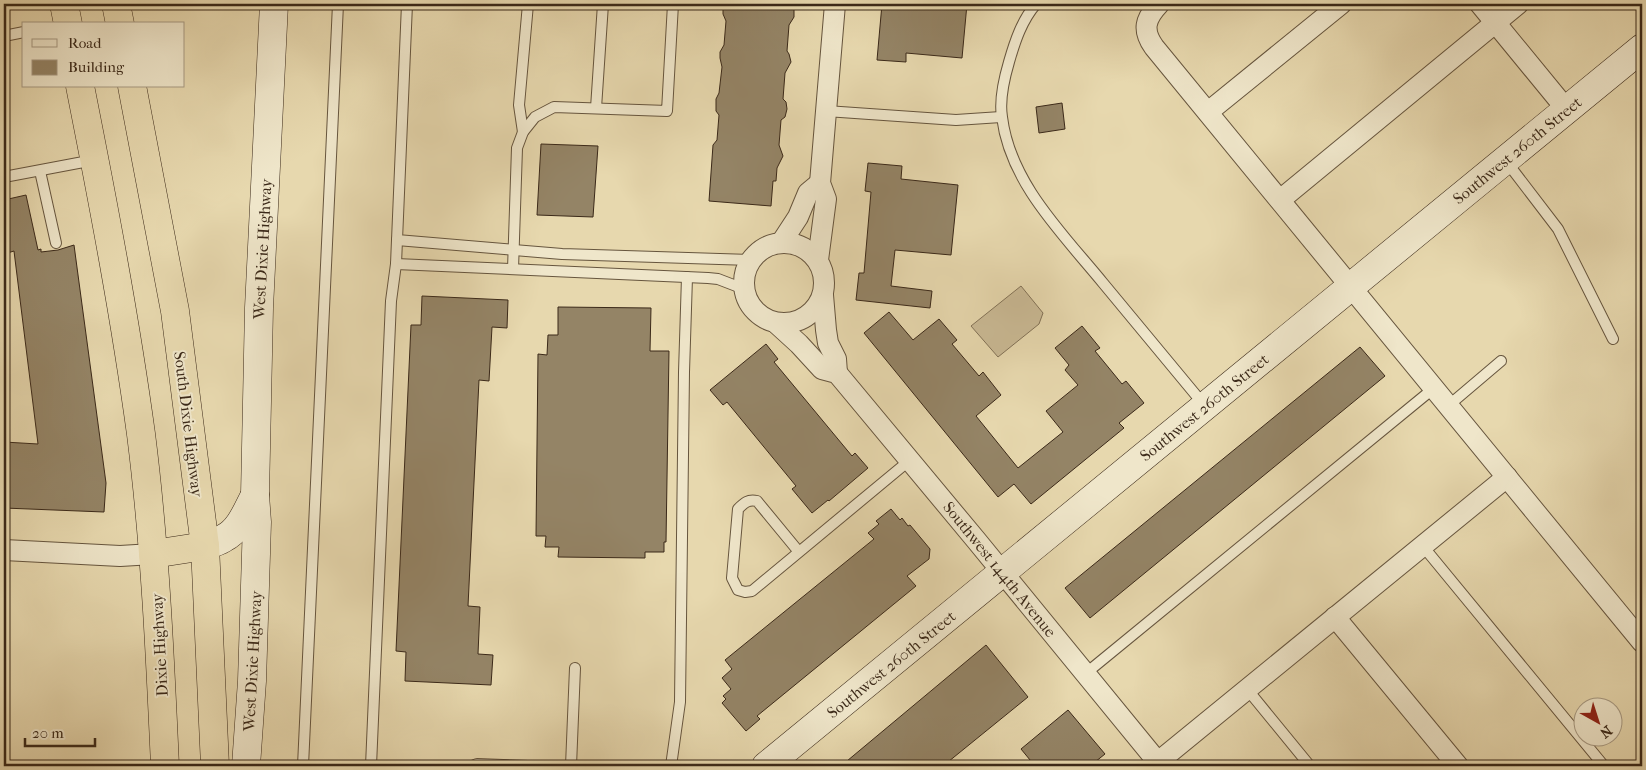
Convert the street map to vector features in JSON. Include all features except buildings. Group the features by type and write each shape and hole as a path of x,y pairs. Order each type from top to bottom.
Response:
{"highway":[{"path":"116,4 120,22"},
{"path":"80,88 95,160 141,435 153,554 205,546"},
{"name":"South Dixie Highway","path":"132,88 174,311 205,546 215,766"},
{"name":"Dixie Highway","path":"153,554 165,766"}],"street":[{"name":"West Dixie Highway","path":"246,766 252,681 257,522 255,495 259,308 274,4"},
{"path":"818,260 826,199 820,182 835,4"},
{"path":"1159,4 1147,21 1148,38 1642,642"},
{"path":"1480,4 1566,110"},
{"path":"1280,200 1518,4"},
{"path":"1208,112 1336,5"},
{"name":"Southwest 260th Street","path":"766,766 1642,48"},
{"path":"781,243 798,218 808,193 820,182"},
{"path":"781,243 792,244 811,252 818,260 824,277 823,295 818,306 810,315 788,324 776,323 764,319 754,311 747,301 744,289 746,269 759,252 769,246 781,243"},
{"name":"Southwest 144th Avenue","path":"823,295 828,343 836,359 837,374"},
{"name":"Southwest 144th Avenue","path":"776,323 822,369 837,374 1003,572 1160,764"},
{"path":"1160,764 1422,545 1507,477"},
{"name":"West Dixie Highway","path":"205,546 225,538 235,529 255,495"},
{"path":"4,550 120,556 153,554"},
{"path":"1335,617 1458,766"}],"lane":[{"path":"303,766 338,4"},
{"path":"372,766 391,300 396,264 407,4"},
{"path":"523,132 519,105 528,4"},
{"path":"596,108 603,4"},
{"path":"513,269 517,148 523,132 535,117 554,107 667,111 673,4"},
{"path":"1036,4 1024,22 1015,42 1001,102 1001,117 1018,170 1037,201 1058,228 1205,406"},
{"path":"4,36 22,32"},
{"path":"826,111 956,120 1001,117"},
{"path":"4,177 95,160"},
{"path":"1506,160 1558,229 1613,339"},
{"path":"40,171 56,243"},
{"path":"397,240 562,254 751,260"},
{"path":"396,264 718,279 744,289"},
{"path":"671,766 680,702 684,372 688,277"},
{"path":"1448,406 1501,361"},
{"path":"1085,674 1434,388"},
{"path":"799,552 757,501 751,500 744,503 738,509 732,578 738,590 745,592 752,591 910,460"},
{"path":"1422,545 1604,766"},
{"path":"571,766 575,668"},
{"path":"1248,689 1310,766"},
{"path":"472,766 476,764 528,766"}],"shaded area":[{"path":"1021,286 1043,313 1039,324 998,357 971,326"}]}
